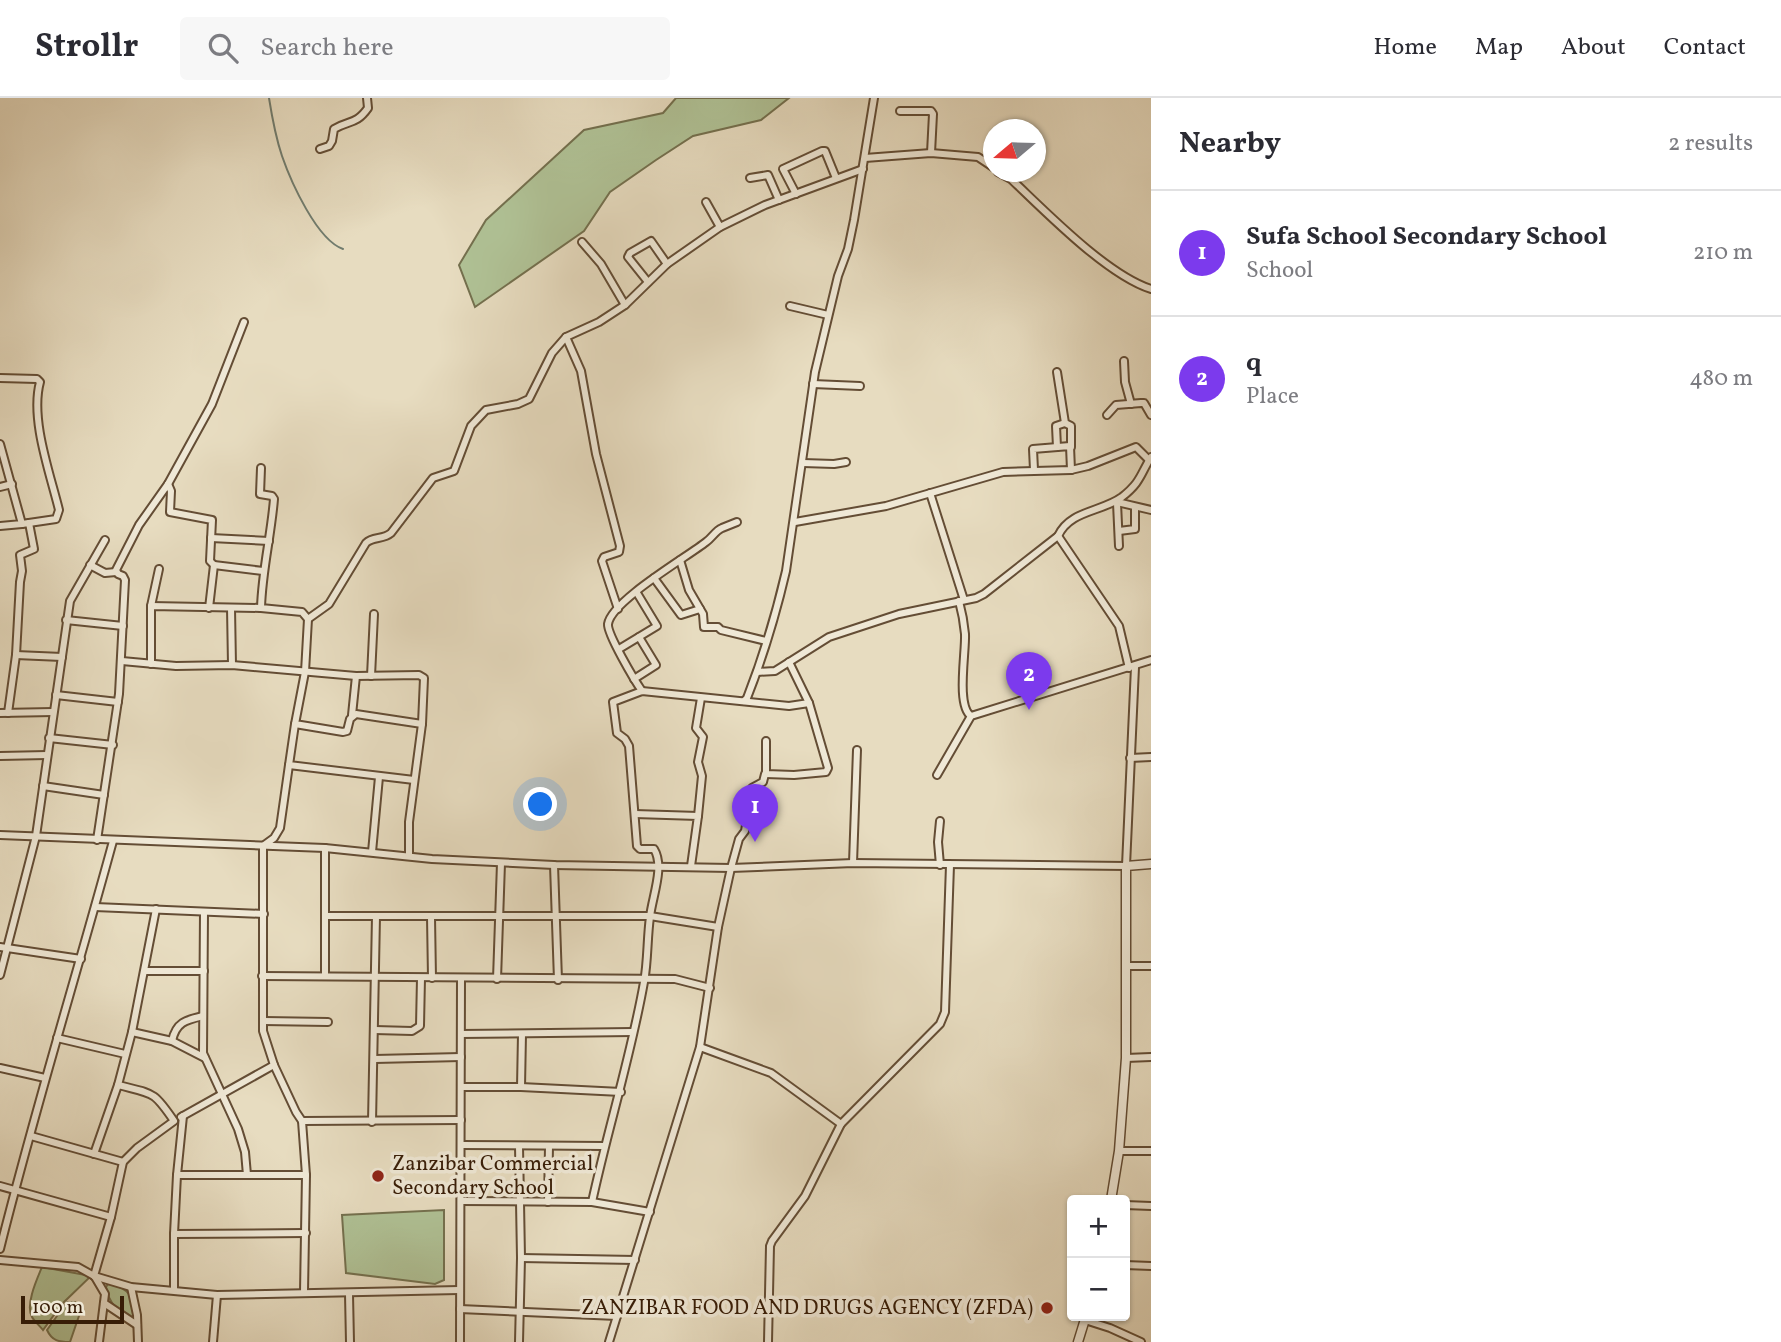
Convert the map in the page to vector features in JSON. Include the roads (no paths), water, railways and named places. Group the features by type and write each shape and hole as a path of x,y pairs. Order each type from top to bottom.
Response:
{"street":[{"path":"320,149 329,146 334,129 355,122 364,115 368,108 367,98"},
{"path":"744,701 757,673 778,603 794,522 813,384 828,315 848,249 874,98"},
{"path":"900,111 931,111 932,153"},
{"path":"750,178 768,175 824,151 836,178"},
{"path":"865,158 932,153 978,157 983,160"},
{"path":"783,169 796,194"},
{"path":"308,619 329,604 369,539 383,538 391,533 433,478 454,471 471,426 486,410 518,404 529,399 552,353 566,337 599,322 625,305 667,264 738,216 863,169"},
{"path":"768,175 779,200"},
{"path":"1014,182 1115,269 1134,283 1151,289"},
{"path":"706,202 720,227"},
{"path":"648,282 628,257 630,253 651,241 667,264"},
{"path":"582,242 601,264 625,305"},
{"path":"790,306 828,315"},
{"path":"116,572 139,525 168,484 212,404 244,322"},
{"path":"566,337 581,371 596,454 620,547 619,552 604,557 602,561 618,609"},
{"path":"1124,361 1130,404"},
{"path":"1057,372 1065,422"},
{"path":"0,378 37,379 40,382 36,402 59,510 56,519 0,526"},
{"path":"813,384 860,386"},
{"path":"1107,415 1113,407 1144,403 1151,415"},
{"path":"1065,422 1071,425 1072,470"},
{"path":"1057,447 1056,426 1065,422"},
{"path":"0,445 34,549 20,555 22,571 16,655 4,713 53,712"},
{"path":"1034,471 1032,449 1071,447"},
{"path":"757,673 775,671 829,637 899,614 984,594 1058,536 1062,527 1079,516 1116,502 1139,482 1150,459 1137,447 1088,467 1003,472 886,506 794,522"},
{"path":"803,463 846,462"},
{"path":"261,468 260,494 272,496 274,499 263,571 261,608"},
{"path":"0,487 12,484"},
{"path":"168,484 171,491 169,511 210,518 213,522 208,557 214,565 209,608"},
{"path":"930,493 961,601 965,637 963,681 966,710 971,716"},
{"path":"1116,502 1151,510"},
{"path":"1116,502 1119,546"},
{"path":"1119,531 1135,529 1135,507"},
{"path":"642,691 608,626 609,621 618,609 654,578 709,541 722,528 737,522"},
{"path":"1058,536 1119,626 1132,667 1126,866 1126,1058 1119,1151 1112,1195"},
{"path":"211,538 269,541"},
{"path":"0,975 36,836 70,601 105,540"},
{"path":"680,560 689,590 701,609 704,628 718,627 766,641"},
{"path":"90,565 105,573 116,572 125,580 118,702 97,840"},
{"path":"214,565 263,571"},
{"path":"151,664 151,606 159,569"},
{"path":"654,578 681,615 701,609"},
{"path":"619,649 656,628 657,624 637,593"},
{"path":"151,606 261,608 302,612 308,619 305,672 280,828 274,838 263,846"},
{"path":"232,608 232,665"},
{"path":"371,676 374,614"},
{"path":"66,620 123,626"},
{"path":"634,680 656,665 639,637"},
{"path":"16,655 62,657"},
{"path":"937,775 971,716 1151,660"},
{"path":"122,661 232,665 356,676 419,675 424,678 422,724 409,822 409,856"},
{"path":"765,774 794,775 828,770 809,703 789,662"},
{"path":"295,724 343,732 349,728 356,676"},
{"path":"592,1202 604,1146 621,1092 645,980 650,916 658,866 654,849 640,849 637,846 629,746 617,733 613,702 642,691 789,705 809,703"},
{"path":"56,695 118,702"},
{"path":"691,866 702,776 698,762 703,737 696,728 701,698"},
{"path":"352,715 422,724"},
{"path":"49,738 113,745"},
{"path":"609,1342 700,1047 718,927 739,839 745,831 752,788 763,782 766,741"},
{"path":"853,863 858,750"},
{"path":"0,755 47,755"},
{"path":"1130,758 1151,757"},
{"path":"289,765 414,780"},
{"path":"372,852 379,777"},
{"path":"44,786 104,795"},
{"path":"635,814 698,816"},
{"path":"940,821 940,865"},
{"path":"0,835 113,841 217,842 554,865 731,868 853,863 950,866 1151,864"},
{"path":"0,1249 45,1078 113,841"},
{"path":"263,846 262,976 265,1041 302,1121 306,1175 304,1292"},
{"path":"324,975 325,848"},
{"path":"497,979 501,863"},
{"path":"554,865 558,980"},
{"path":"768,1342 770,1246 805,1196 841,1124 940,1024 945,1012 950,866"},
{"path":"95,907 264,914"},
{"path":"94,1154 118,1085 132,1032 156,909"},
{"path":"204,912 203,1053 238,1129 245,1152 247,1175"},
{"path":"325,916 650,916 718,927"},
{"path":"372,1122 376,916"},
{"path":"431,917 432,978"},
{"path":"0,947 81,960"},
{"path":"1128,966 1151,966"},
{"path":"145,971 204,971"},
{"path":"262,976 675,979 710,988"},
{"path":"375,1030 412,1031 421,1026 421,978"},
{"path":"460,1342 461,979"},
{"path":"172,1041 180,1024 203,1016"},
{"path":"264,1021 328,1022"},
{"path":"132,1032 172,1041 205,1058"},
{"path":"461,1034 633,1032"},
{"path":"521,1087 522,1034"},
{"path":"57,1038 125,1054"},
{"path":"700,1047 771,1073 841,1124"},
{"path":"374,1059 461,1057"},
{"path":"1126,1058 1151,1057"},
{"path":"99,1342 105,1294 94,1276 123,1162 137,1148 174,1121 274,1065"},
{"path":"0,1068 45,1078"},
{"path":"118,1085 151,1093 159,1099 174,1121"},
{"path":"461,1087 621,1092"},
{"path":"174,1290 177,1175 183,1116"},
{"path":"302,1121 461,1120"},
{"path":"31,1136 123,1162"},
{"path":"461,1145 604,1146"},
{"path":"519,1146 519,1342"},
{"path":"548,1202 549,1146"},
{"path":"1119,1151 1151,1151"},
{"path":"177,1175 306,1175"},
{"path":"0,1186 111,1217"},
{"path":"461,1201 592,1202 650,1212"},
{"path":"1130,1205 1151,1206"},
{"path":"174,1234 306,1233"},
{"path":"521,1258 635,1260"},
{"path":"0,1260 78,1267 94,1276 131,1287 217,1295 459,1290"},
{"path":"1130,1265 1151,1266"},
{"path":"131,1287 136,1306 138,1342"},
{"path":"349,1294 350,1342"},
{"path":"213,1342 217,1295"},
{"path":"104,1303 137,1325"},
{"path":"460,1309 618,1316"},
{"path":"1078,1342 1085,1321"},
{"path":"1093,1321 1140,1342"}],"waterway":[{"path":"269,98 280,149 298,194 324,234 343,249"}],"place":[{"name":"q","path":"1029,710"},
{"name":"Sufa School Secondary School","path":"755,842"},
{"name":"Zanzibar Commercial Secondary School","path":"378,1176"},
{"name":"ZANZIBAR FOOD AND DRUGS AGENCY (ZFDA)","path":"1047,1308"}]}
